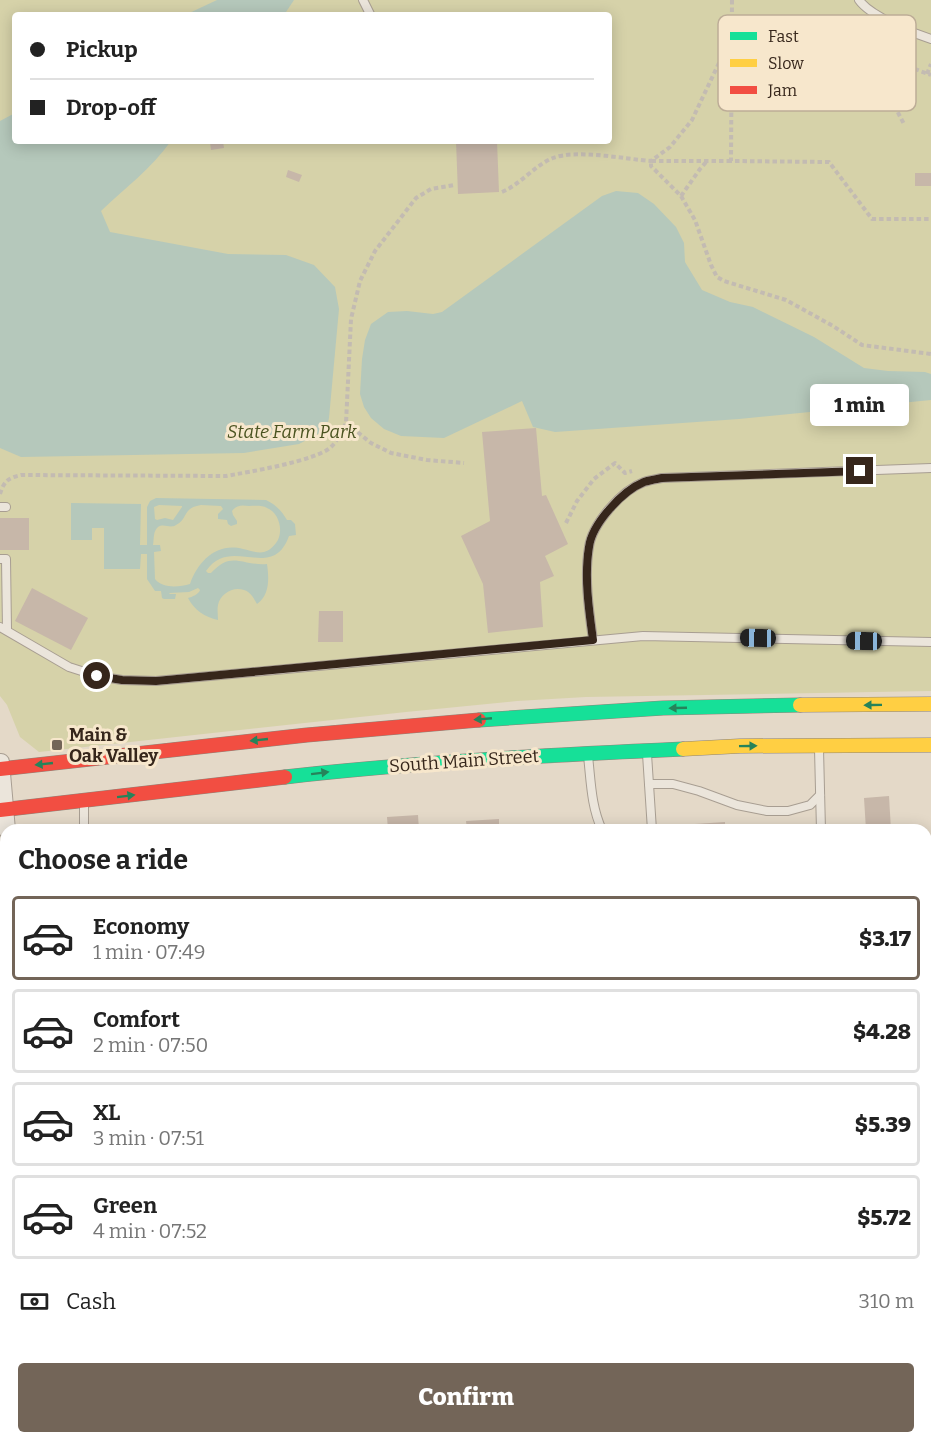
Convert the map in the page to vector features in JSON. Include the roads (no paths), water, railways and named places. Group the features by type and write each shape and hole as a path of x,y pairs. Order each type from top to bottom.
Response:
{"highway":[{"path":"1,766 510,717 582,718 663,708 931,704"},
{"name":"South Main Street","path":"3,810 355,769 585,750 819,745 930,747"}],"street":[{"path":"1,766 3,810"}],"lane":[{"path":"860,0 863,6 879,15"},
{"path":"916,35 931,39"},
{"path":"593,640 587,572 589,546 593,533 603,516 617,501 644,482 662,478 931,468"},
{"path":"0,559 6,559 4,628 69,667 97,676 122,680 156,681 644,636 931,642"},
{"path":"819,745 821,824"},
{"path":"585,750 592,803 599,824"},
{"path":"647,750 652,824"},
{"path":"649,784 673,784 737,805 767,812 788,811 810,805 820,795"},
{"path":"84,801 84,824"}],"place":[{"name":"Main & Oak Valley","path":"57,745"}],"park label":[{"name":"State Farm Park","path":"292,432"}]}
